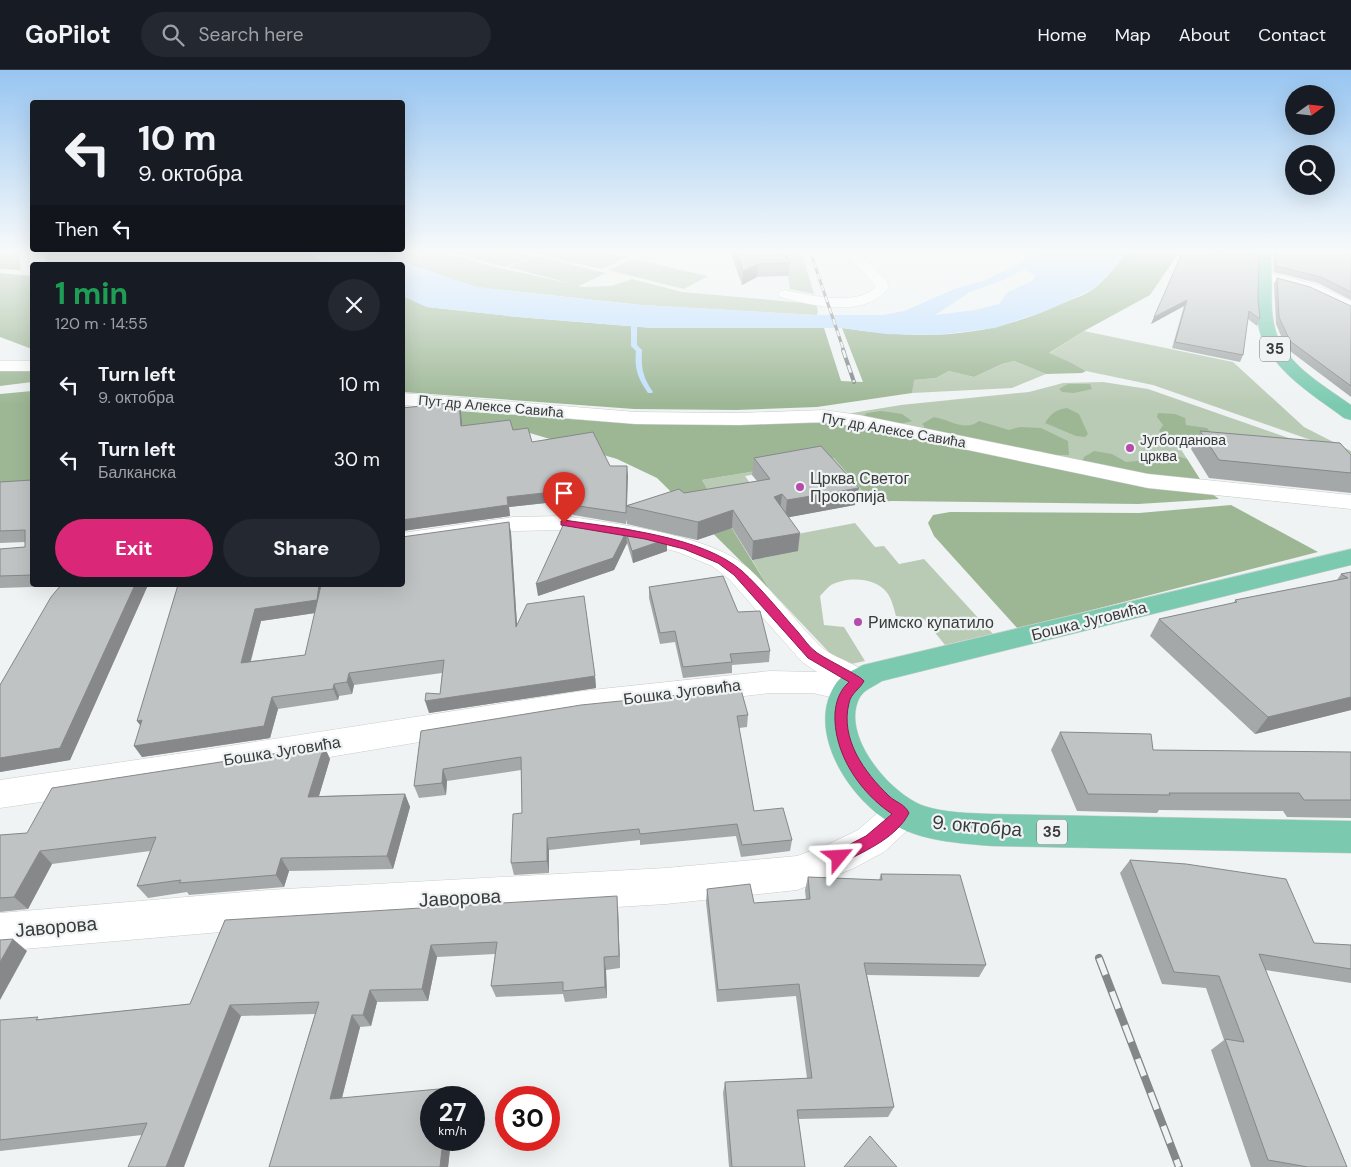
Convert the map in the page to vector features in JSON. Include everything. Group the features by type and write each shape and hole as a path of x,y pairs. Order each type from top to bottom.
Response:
{"main road":[{"name":"35","path":"1265,302 1266,326 1274,349 1302,376 1351,414"},
{"name":"Бошка Југовића","path":"853,686 886,669 1037,635 1351,556"},
{"name":"9. октобра","path":"853,686 842,703 841,729 846,747 855,766 885,802 902,813 921,820 940,825 982,830 1351,837"}],"street":[{"path":"0,366 30,366"},
{"name":"Пут др Алексе Савића","path":"405,399 636,418 739,419 824,416 859,421 1148,481 1351,502"},
{"path":"405,540 513,524 564,523 628,532 687,547 722,561 738,573 812,655 842,674 853,686"},
{"name":"Бошка Југовића","path":"0,794 217,762 582,703 770,682 813,682 853,686"},
{"name":"Јаворова","path":"0,932 268,909 666,886 797,874 830,861 864,844 885,830 902,813"}],"green space":[{"path":"0,302 30,302 30,348 0,337"},
{"path":"405,302 417,302 427,307 518,317 653,328 824,328 841,381 863,382 842,328 900,334 954,334 980,330 1033,316 1066,302 1137,302 1084,331 1049,353 1086,371 1082,373 1046,374 1014,361 1002,364 974,377 949,371 936,378 914,380 912,393 817,407 736,410 634,409 405,392"},
{"path":"615,302 796,302 816,304 818,311 817,315"},
{"path":"1084,331 1233,362 1304,427 1351,451 1351,454 1153,385 1086,371 1072,363 1048,354"},
{"path":"1014,361 1046,374 1012,388 912,393 913,380 936,378 949,371 974,377 1002,364"},
{"path":"0,370 30,370 30,382 0,386"},
{"path":"1103,382 1148,389 1346,458 1177,443 1203,484 840,415 901,405 1029,392 1063,383"},
{"path":"1068,384 1090,384 1092,389 1074,393 1062,392 1059,389"},
{"path":"30,391 30,488 0,488 0,394"},
{"path":"405,407 639,424 830,423 863,427 1208,491 1219,499 1138,504 891,501 873,503 834,458 702,480 770,590 657,478 617,459 523,431 405,438"},
{"path":"1067,408 1079,414 1088,434 1085,437 1076,436 1045,423 1054,412"},
{"path":"881,411 902,414 912,421 894,423 863,416 867,413"},
{"path":"1158,413 1175,414 1185,418 1186,425 1207,428 1213,435 1197,440 1170,440 1159,431 1163,425 1157,417"},
{"path":"934,417 963,425 974,424 979,421 1009,430 1020,427 1041,428 1068,441 1069,455 1052,455 1040,451 1027,451 924,431 922,424"},
{"path":"1094,451 1112,454 1126,462 1148,460 1155,452 1187,459 1203,484 1183,482 1082,461 1084,457"},
{"path":"834,458 873,503 832,461 745,476 778,523 718,505 702,480"},
{"path":"1231,505 1318,552 1018,629 934,536 928,523 933,515 950,512 1139,513"},
{"path":"855,523 875,547 884,546 899,564 924,559 993,634 945,645 924,619 896,616 888,594 877,584 870,581 846,580 831,585 820,596 824,625 844,627 865,661 842,666 770,590 752,560 797,551 787,536"}],"water":[{"path":"417,302 614,302 817,315 883,315 904,311 924,302 954,302 935,315 975,310 1000,302 1065,302 1048,310 995,328 937,335 886,334 842,328 653,328 518,317 427,307"}],"building":[{"path":"1161,302 1183,302 1154,317"},
{"path":"1186,302 1258,302 1260,319 1249,311 1243,355 1175,342"},
{"path":"1278,302 1343,302 1351,306 1351,386 1290,341 1279,317"},
{"path":"459,402 461,426 510,420 513,430 528,428 532,442 593,432 610,466 627,466 626,513 572,505 580,489 507,497 508,505 405,520 405,408"},
{"path":"1200,431 1340,443 1351,455 1351,473 1219,460"},
{"path":"821,446 859,488 787,500 782,494 774,497 800,533 753,541 733,510 698,522 626,506 679,489 684,493 770,479 754,458"},
{"path":"30,480 30,575 0,576 0,549 25,547 25,530 0,531 0,482"},
{"path":"565,521 626,529 667,539 632,551 626,532 613,558 536,584"},
{"path":"509,522 516,627 527,604 584,596 595,676 425,701 426,693 440,694 444,660 349,673 347,682 334,684 333,689 272,697 264,726 134,746 142,720 137,721 177,587 319,587 317,600 255,609 241,663 305,655 321,587 405,587 405,537"},
{"path":"1351,572 1351,697 1268,717 1159,619 1237,602 1235,600 1348,578 1341,574"},
{"path":"723,576 738,612 760,611 770,651 730,654 732,662 683,667 675,631 660,633 649,587"},
{"path":"59,587 134,587 60,748 0,758 0,685 51,597"},
{"path":"740,686 748,715 737,716 754,811 783,808 792,840 742,845 737,824 640,834 639,829 547,838 547,861 511,863 513,814 522,813 521,757 443,769 442,783 414,786 421,731 581,705 690,694 689,692"},
{"path":"1060,732 1151,734 1153,750 1351,752 1351,800 1304,800 1299,793 1088,794"},
{"path":"324,746 308,797 405,794 387,856 281,858 276,875 179,883 181,880 137,886 156,837 40,851 14,897 0,898 0,835 27,833 52,788"},
{"path":"1130,860 1186,864 1286,879 1314,943 1351,945 1351,969 1259,954 1347,1167 1308,1167 1268,1160 1225,1039 1244,1042 1219,976 1174,972"},
{"path":"881,874 960,875 986,965 864,963 894,1107 797,1110 805,1167 732,1167 725,1082 812,1078 799,984 718,990 707,889 750,884 754,903 810,899 808,877 882,880"},
{"path":"617,896 619,956 604,957 605,987 563,991 563,982 491,986 497,942 431,945 422,989 370,990 363,1015 352,1015 330,1099 420,1091 420,1151 442,1151 440,1167 269,1167 319,1002 230,1005 166,1167 128,1167 147,1123 0,1140 0,1020 38,1017 36,1020 190,1004 225,920"},
{"path":"13,939 0,962 0,940"},
{"path":"870,1136 897,1167 844,1167"}],"waterway":[{"path":"628,315 634,325 634,346 639,350 638,363 641,378 650,392"}],"railway":[{"path":"827,302 844,351"},
{"path":"843,350 854,382"},
{"path":"1099,958 1179,1167"}],"place":[{"name":"Југбогданова црква","path":"1130,448"},
{"name":"Црква Светог Прокопија","path":"800,487"},
{"name":"Римско купатило","path":"858,622"}],"route":[{"path":"564,523 594,526 646,536 687,547 722,561 738,573 812,655 842,674 858,681 848,690 842,703 841,729 846,747 855,766 869,784 885,802 902,813 871,841 839,857"}]}
